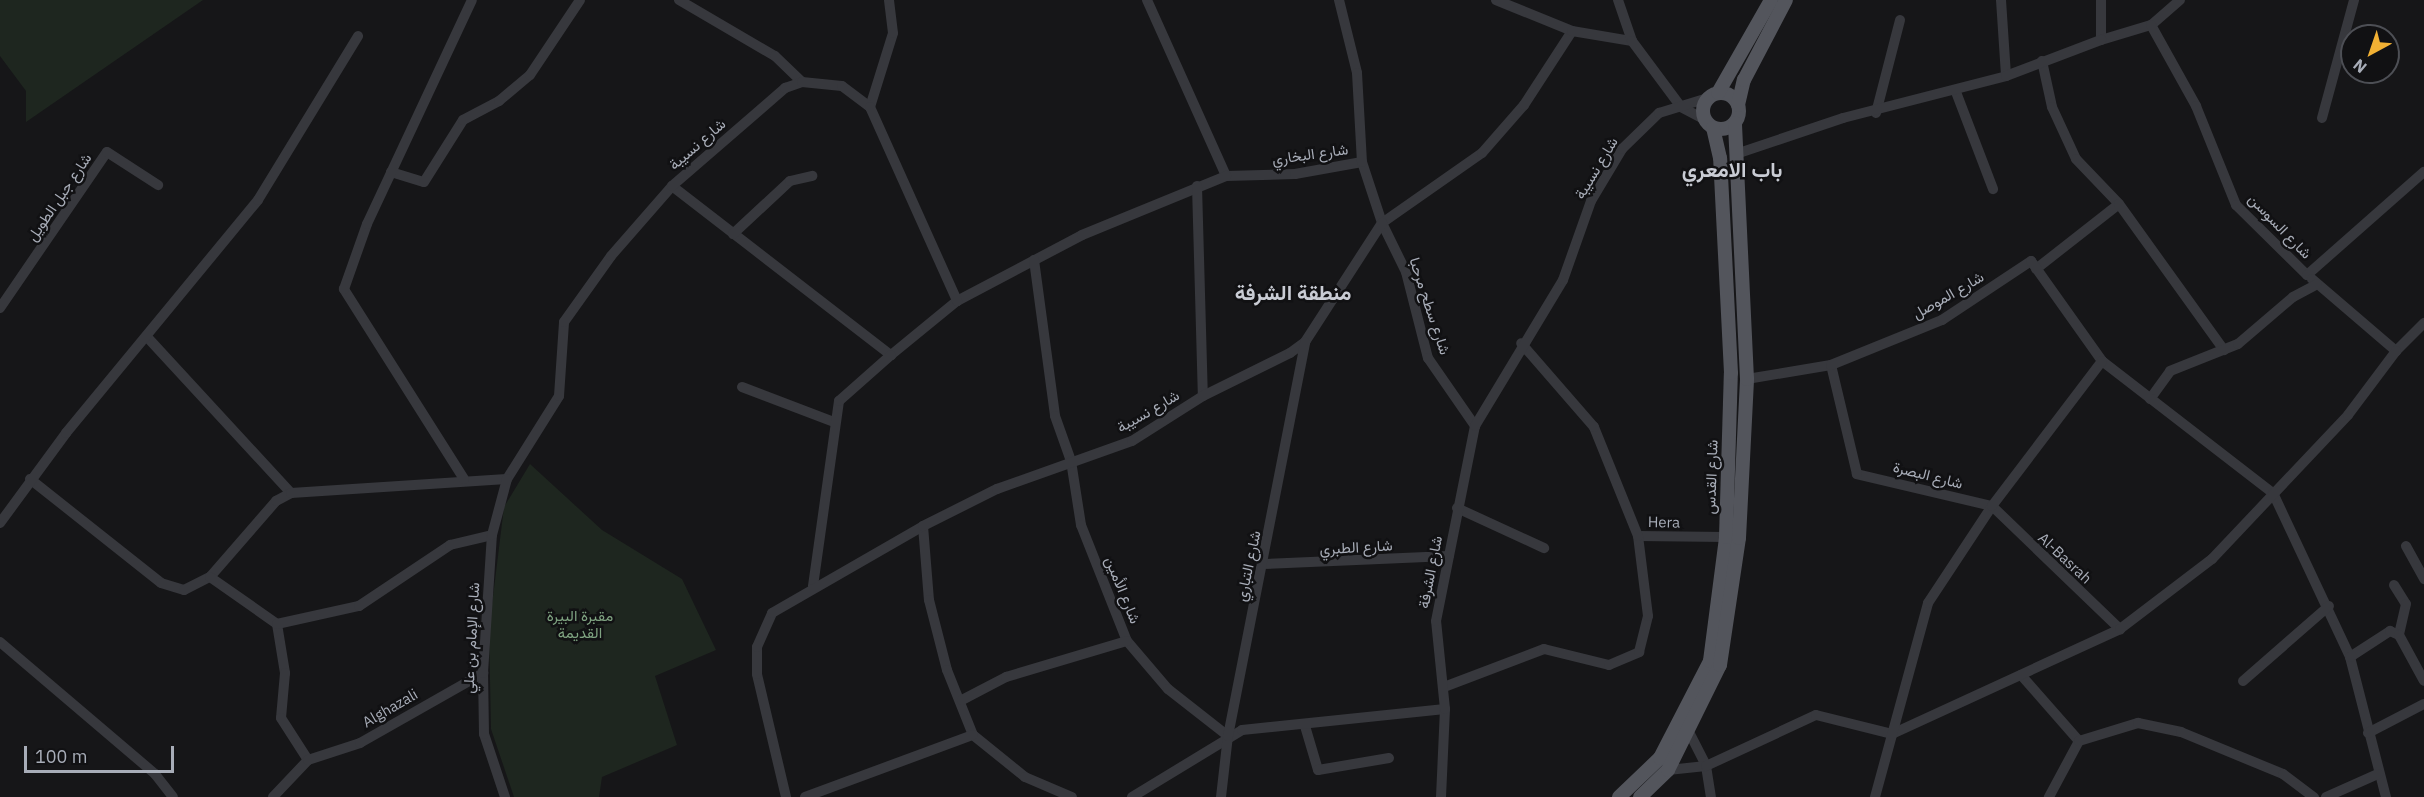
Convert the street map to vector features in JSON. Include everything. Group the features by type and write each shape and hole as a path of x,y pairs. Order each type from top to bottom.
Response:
{"main road":[{"path":"1735,123 1709,124 1713,96 1771,0"},
{"path":"1738,105 1744,80 1786,0"},
{"path":"1713,96 1730,96 1738,105"},
{"name":"شارع القدس","path":"1640,797 1668,770 1689,732 1720,665 1747,379 1736,154 1735,123 1738,105"},
{"name":"شارع القدس","path":"1619,797 1660,758 1710,661 1732,537 1731,373 1720,158 1709,124"}],"street":[{"path":"464,479 344,289 391,172 472,0"},
{"path":"391,172 424,182 463,120 499,101 530,75 580,0"},
{"path":"679,0 775,56 802,82 842,86 870,107 957,301"},
{"path":"694,0 700,12"},
{"path":"870,107 893,33 890,0"},
{"path":"1147,0 1226,177"},
{"path":"1339,0 1357,74 1362,162"},
{"path":"1496,0 1572,31 1632,41"},
{"path":"1618,0 1632,41 1681,106 1709,124"},
{"path":"2001,0 2006,76"},
{"path":"2101,0 2101,40"},
{"path":"1736,154 1843,118 1876,113 2006,76 2101,40 2151,25 2180,0"},
{"path":"2322,118 2354,0"},
{"path":"1876,113 1900,20"},
{"name":"شارع السوسن","path":"2151,25 2196,106 2236,205 2307,275 2424,172"},
{"path":"1382,223 1482,153 1524,105 1572,31"},
{"path":"0,524 30,479 148,338 258,200 358,36"},
{"path":"2042,62 2052,107 2076,159 2119,204 2224,350"},
{"name":"شارع نسيبة","path":"802,82 785,88 672,186 891,355"},
{"path":"1956,92 1992,189"},
{"name":"شارع نسيبة","path":"1475,426 1521,343 1563,280 1591,201 1622,148 1659,113 1713,96"},
{"name":"شارع جبل الطويل","path":"0,308 107,152 158,185"},
{"name":"شارع البخاري","path":"1034,260 1197,186 1226,177 1295,174 1362,162 1382,223"},
{"path":"733,234 790,181 812,176"},
{"name":"شارع الإمام بن علي","path":"505,797 484,734 483,673 492,535 507,479 559,396 564,322 610,256 672,186"},
{"path":"1197,186 1203,396"},
{"path":"2119,204 2036,269 2102,362 2274,493 2329,606 2350,657 2378,774 2386,797"},
{"name":"شارع نسيبة","path":"1071,461 1132,441 1203,396 1305,342 1382,223"},
{"name":"شارع سطح مرحبا","path":"1382,223 1406,272 1428,358 1475,426"},
{"path":"786,797 757,674 757,647 772,613 813,586 923,526 1071,461 1054,416 1034,260 957,301 843,393 834,422 813,586"},
{"name":"شارع الموصل","path":"1831,365 1942,320 2031,261 2036,269"},
{"path":"2307,275 2396,351"},
{"path":"2150,399 2170,371 2224,350 2317,284"},
{"path":"1668,770 1706,766 1816,715 1892,734 2120,629 2179,588 2274,493 2348,415 2396,351 2424,323"},
{"path":"148,338 291,493"},
{"name":"شارع التباري","path":"1221,797 1228,736 1264,564 1305,342"},
{"path":"1444,687 1544,649 1609,665 1639,652 1648,616 1638,536 1594,427 1521,343"},
{"path":"1875,797 1928,603 1992,506 2102,362"},
{"path":"1747,379 1831,365"},
{"name":"شارع البصرة","path":"1831,365 1857,474 1992,506"},
{"path":"742,387 834,422"},
{"name":"شارع الشرفة","path":"1441,797 1445,709 1436,621 1475,426"},
{"name":"شارع الأمين","path":"1071,461 1081,525 1127,641 1168,689 1228,736"},
{"path":"30,479 161,583 184,590 210,577 276,501 291,493 464,479 507,479"},
{"name":"Al-Basrah","path":"1992,506 2120,629"},
{"path":"1457,508 1544,548"},
{"path":"923,526 929,600 947,670 962,700 974,735 1025,777 1072,797"},
{"path":"277,624 359,606 450,546 492,535"},
{"name":"Hera","path":"1638,536 1732,537"},
{"path":"2406,546 2424,579"},
{"name":"شارع الطبري","path":"1264,564 1449,556"},
{"path":"210,577 277,624 285,673 280,718 308,760 273,797"},
{"path":"2394,585 2406,603 2399,635"},
{"path":"2243,681 2329,606"},
{"path":"2350,657 2390,631 2399,635 2424,681"},
{"path":"962,700 1006,677 1127,641"},
{"path":"0,642 155,774 173,797"},
{"name":"Alghazali","path":"308,760 360,743 483,673"},
{"path":"2021,675 2079,741"},
{"path":"2368,733 2424,704"},
{"path":"1131,797 1228,736 1445,709"},
{"path":"2049,797 2079,741 2138,723 2181,732 2283,774 2314,797"},
{"path":"1305,726 1318,770 1389,758"},
{"path":"1689,732 1706,766 1711,797"},
{"path":"805,797 974,735"},
{"path":"2326,797 2378,774"}],"green space":[{"path":"0,0 203,0 26,122 26,91 0,56"},
{"name":"مقبرة البيرة القديمة","path":"530,464 602,530 682,579 716,650 655,676 677,745 602,777 599,797 514,797 491,729 489,629 504,507"}],"district":[{"name":"باب الامعري","path":"1732,169"},
{"name":"منطقة الشرفة","path":"1293,292"}]}
